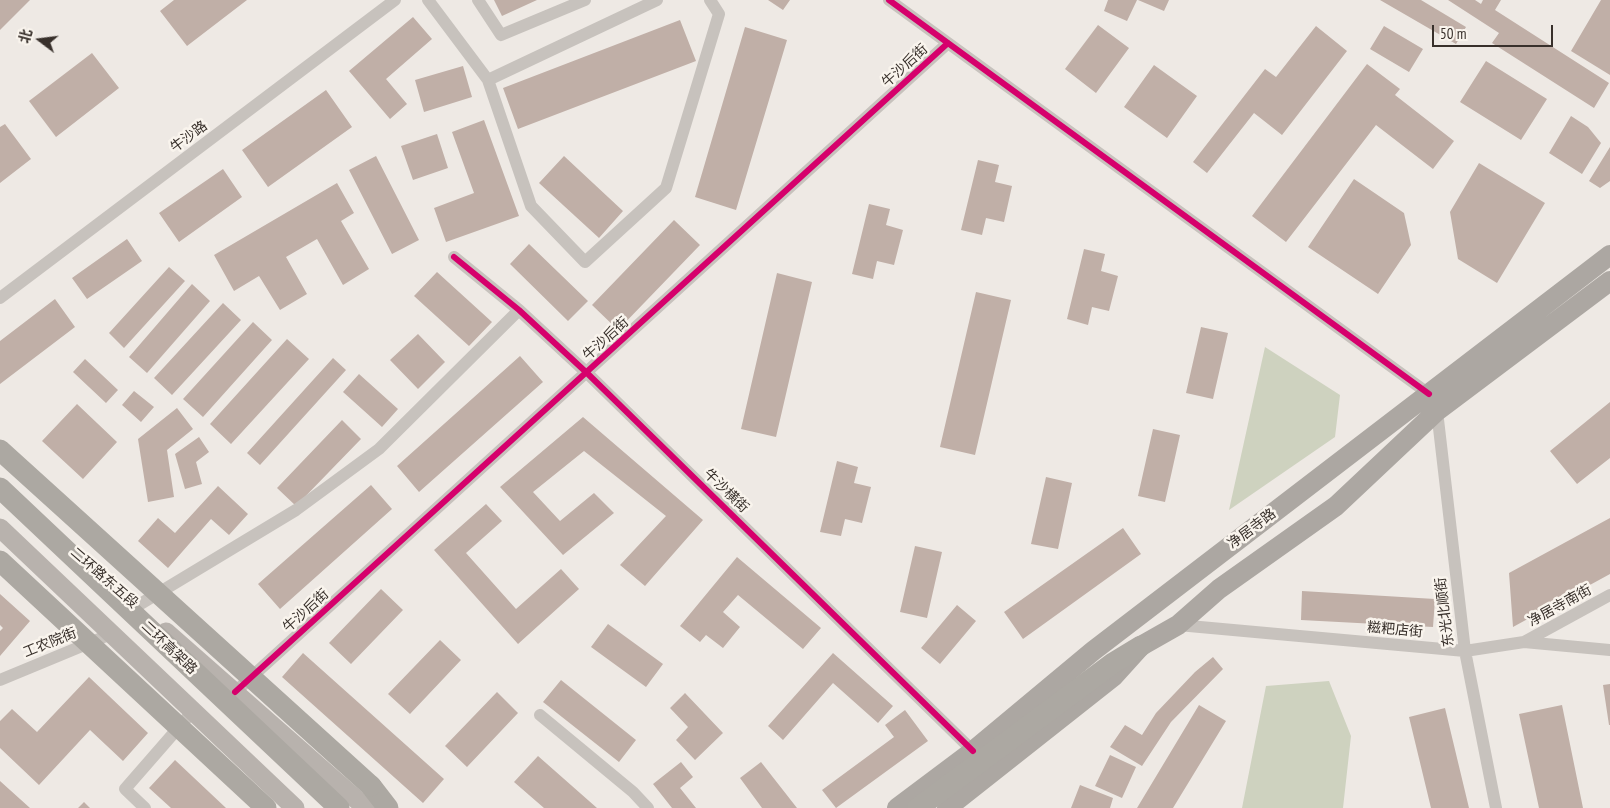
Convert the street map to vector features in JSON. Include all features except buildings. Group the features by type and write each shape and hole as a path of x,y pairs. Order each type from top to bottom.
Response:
{"highway":[{"path":"0,450 371,786 388,808"},
{"name":"二环高架路","path":"0,487 339,808"},
{"path":"0,560 266,808"},
{"path":"931,805 1113,662 1141,646"},
{"path":"214,758 255,808"}],"main road":[{"name":"净居寺路","path":"1141,646 1178,626 1219,590 1336,506 1433,403 1610,255"},
{"name":"净居寺路","path":"897,808 974,751 1093,651 1433,403 1610,281"},
{"name":"二环路东五段","path":"0,487 366,808"},
{"path":"0,528 294,808"}],"street":[{"name":"牛沙路","path":"0,298 396,0"},
{"path":"428,0 488,80 531,206 585,262 666,188 719,14 710,0"},
{"path":"478,0 501,35 585,0"},
{"path":"488,80 657,0"},
{"path":"889,0 1433,403"},
{"name":"牛沙后街","path":"235,692 948,43"},
{"name":"牛沙横街","path":"454,257 519,310 587,373 974,751"},
{"path":"137,606 296,510 379,449 519,310"},
{"name":"东光北顺街","path":"1433,403 1464,651 1496,808"},
{"name":"净居寺南街","path":"1524,642 1610,595"},
{"name":"糍粑店街","path":"1178,626 1464,651 1524,642 1610,650"},
{"name":"工农院街","path":"0,680 111,634"},
{"path":"145,808 125,789 193,711"},
{"path":"540,715 633,792 648,808"}],"green space":[{"path":"1265,347 1340,395 1335,437 1229,510"},
{"path":"1329,681 1351,736 1343,808 1242,808 1266,686"}],"cycle path":[{"path":"889,0 1429,394"},
{"path":"235,692 948,43"},
{"path":"454,257 519,310 587,373 973,751"}]}
